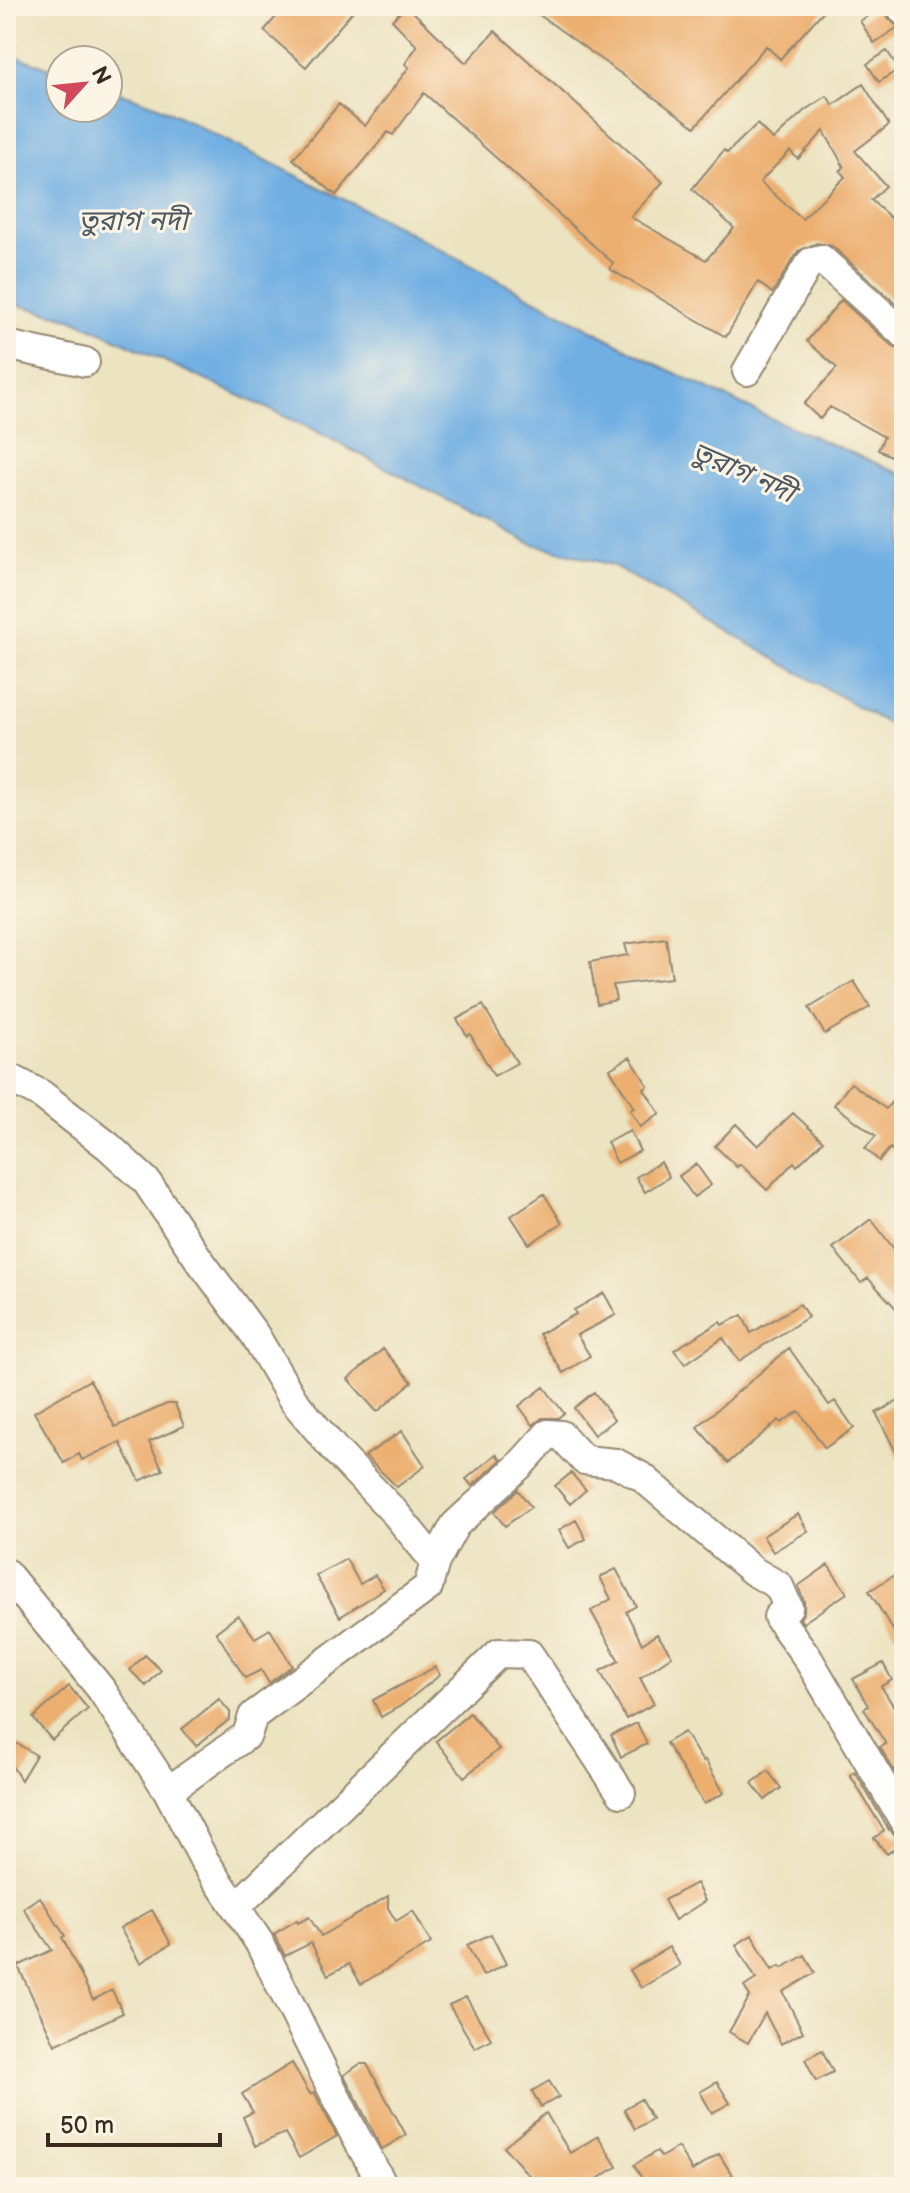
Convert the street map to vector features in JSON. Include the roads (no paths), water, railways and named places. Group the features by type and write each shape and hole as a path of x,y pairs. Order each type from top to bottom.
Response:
{"street":[{"path":"900,6 904,11"},
{"path":"747,371 807,267 821,259 904,334"},
{"path":"6,345 85,362"},
{"path":"6,1076 42,1095 108,1146 146,1181 255,1335 293,1400 435,1562"},
{"path":"168,1791 247,1735 253,1716 428,1587 435,1562 455,1525 520,1465 548,1434 561,1435 584,1460 616,1463 630,1469 753,1571 779,1586 788,1607 778,1617 807,1657 904,1821"},
{"path":"6,1573 101,1689 168,1791 204,1860 259,1942 384,2187"},
{"path":"236,1907 499,1653 529,1654 621,1793"}],"water":[{"name":"তুরাগ নদী","path":"6,53 44,66 44,124 124,124 124,94 158,106 397,226 656,364 772,419 904,475 904,730 890,725 612,565 529,543 312,429 73,319 6,302"}]}
